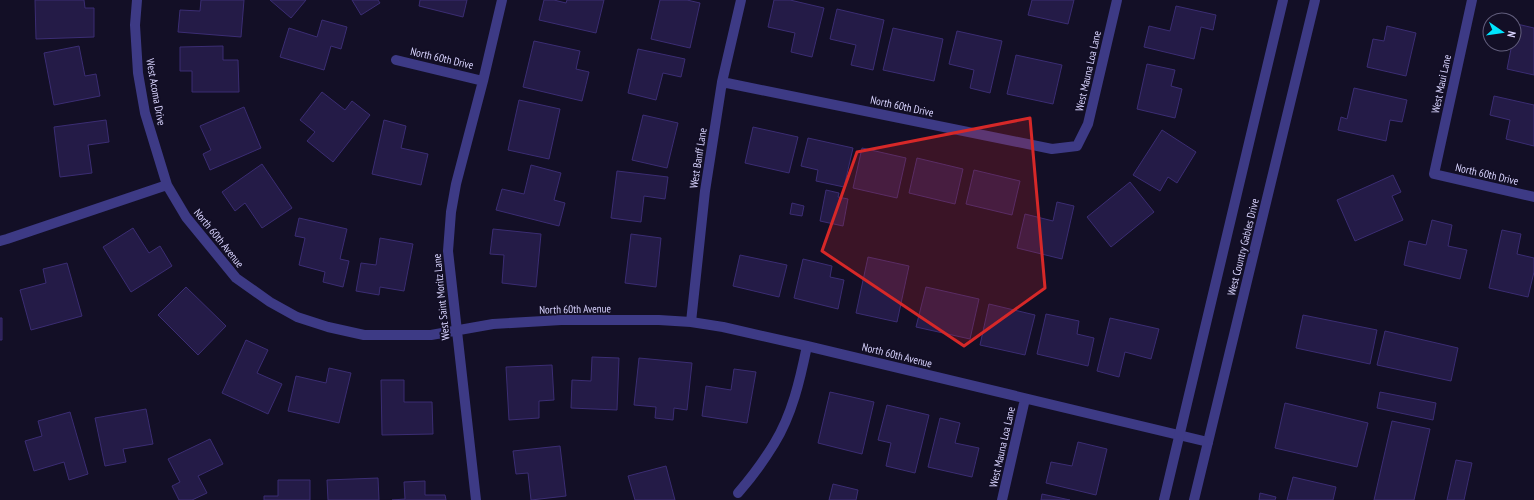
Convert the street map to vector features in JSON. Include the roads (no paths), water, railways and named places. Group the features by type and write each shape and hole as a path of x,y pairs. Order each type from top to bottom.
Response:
{"street":[{"name":"West Acoma Drive","path":"137,0 135,25 138,73 145,113 167,185"},
{"name":"West Saint Moritz Lane","path":"476,500 448,251 451,212 456,184 483,81 502,0"},
{"name":"West Banff Lane","path":"691,322 705,191 722,82 741,0"},
{"name":"West Mauna Loa Lane","path":"1077,146 1088,124 1117,0"},
{"name":"West Country Gables Drive","path":"1164,500 1283,0"},
{"name":"West Country Gables Drive","path":"1194,500 1315,0"},
{"name":"West Maui Lane","path":"1434,174 1472,0"},
{"name":"North 60th Drive","path":"396,60 483,81"},
{"name":"North 60th Drive","path":"722,82 1052,149 1077,146"},
{"name":"North 60th Drive","path":"1434,174 1534,196"},
{"path":"0,241 167,185"},
{"name":"North 60th Avenue","path":"167,185 186,217 236,278 270,302 296,317 328,328 364,335 431,335 493,324 561,320 659,320 691,322 723,327 807,346 1208,442"},
{"path":"738,493 758,468 775,443 788,416 800,378 807,346"},
{"name":"West Mauna Loa Lane","path":"1002,500 1025,399"}]}
